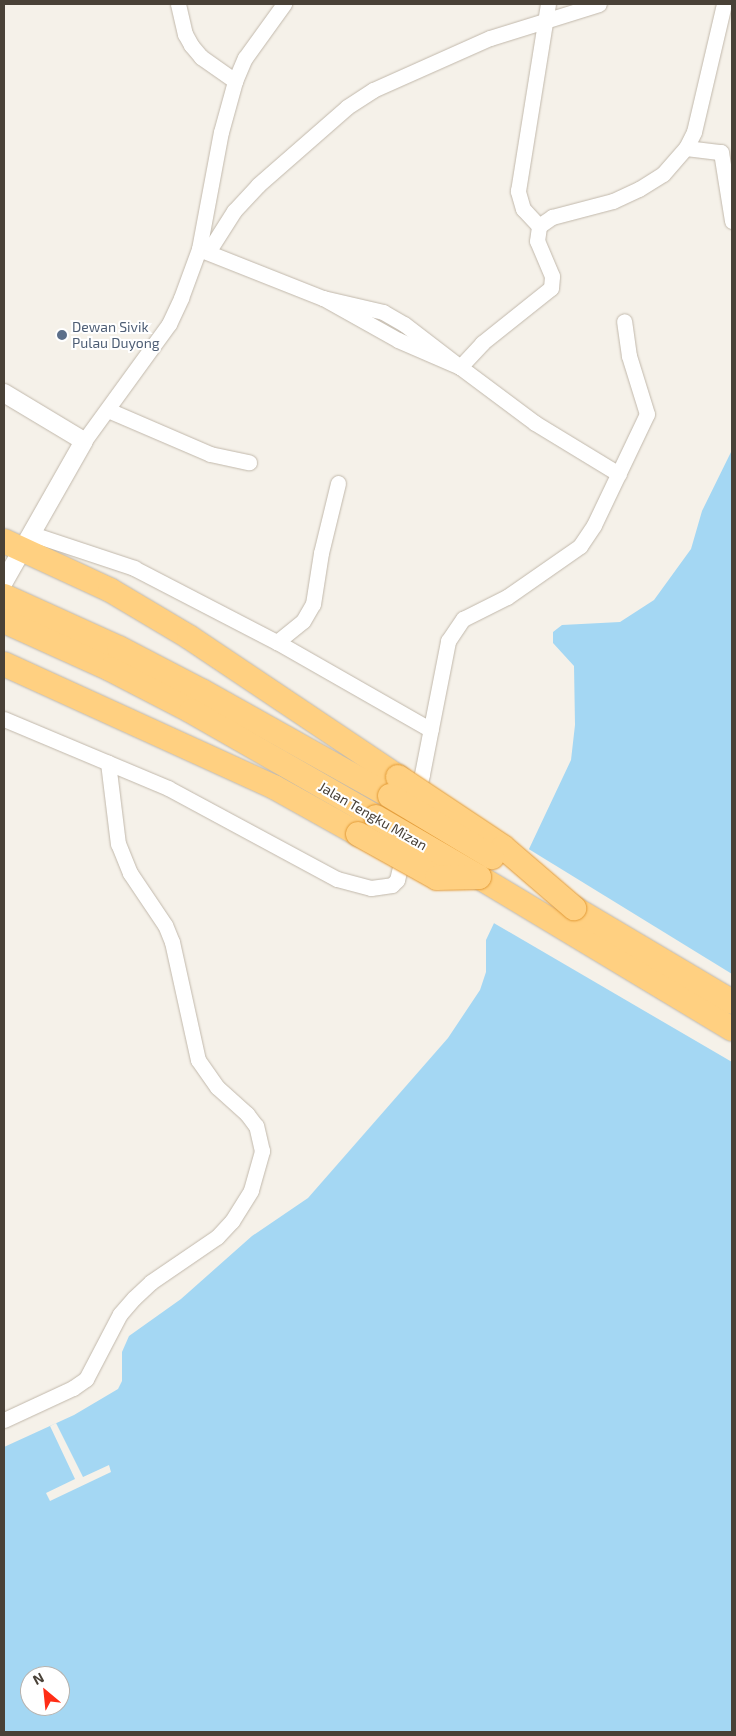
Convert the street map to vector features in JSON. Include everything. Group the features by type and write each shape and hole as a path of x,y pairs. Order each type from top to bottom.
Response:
{"highway":[{"path":"19,541 110,590 190,637 394,787 503,847 574,908 732,1002"},
{"name":"Jalan Tengku Mizan","path":"4,596 48,628 376,817 732,1029"},
{"name":"Jalan Tengku Mizan","path":"4,621 48,628 202,691 394,787"},
{"path":"4,664 274,788 437,878 478,877"}],"street":[{"path":"178,4 185,34 191,45 201,57 235,81"},
{"path":"204,251 221,132 235,81 245,58 284,4"},
{"path":"539,226 522,209 518,191 547,22 548,4"},
{"path":"4,582 19,541 84,441 169,324 204,251 234,211 258,185 347,107 374,90 443,56 490,38 547,22 599,4"},
{"path":"460,366 482,342 551,288 552,276 537,240 539,226 552,217 613,201 639,190 662,174 686,148 694,132 724,4"},
{"path":"686,148 727,153 732,221"},
{"path":"204,251 322,298 398,340 460,366 535,423 619,474"},
{"path":"4,719 108,763 232,820 337,879 383,888 397,880 431,730 448,641 454,629 463,619 515,592 580,546 619,474 648,414 629,356 624,322"},
{"path":"4,393 84,441"},
{"path":"108,410 210,454 249,462"},
{"path":"277,642 303,622 313,604 338,483"},
{"path":"19,541 134,568 277,642 431,730"},
{"path":"4,1420 73,1388 86,1379 120,1314 134,1298 151,1282 217,1237 232,1221 251,1190 262,1151 256,1126 247,1114 217,1087 198,1060 172,942 166,925 130,874 118,844 108,763"}],"water":[{"path":"732,450 732,1732 4,1732 4,1447 74,1415 118,1389 122,1381 122,1352 129,1336 181,1299 252,1236 308,1198 448,1038 480,990 486,972 486,940 571,760 575,725 574,666 553,643 553,632 562,625 620,622 654,600 691,549 702,511"}],"pier":[{"path":"527,848 732,974 732,1062 492,922"},
{"path":"56,1423 83,1477 109,1465 111,1472 50,1501 46,1493 75,1479 50,1426"}],"place":[{"name":"Dewan Sivik Pulau Duyong","path":"62,335"}]}
